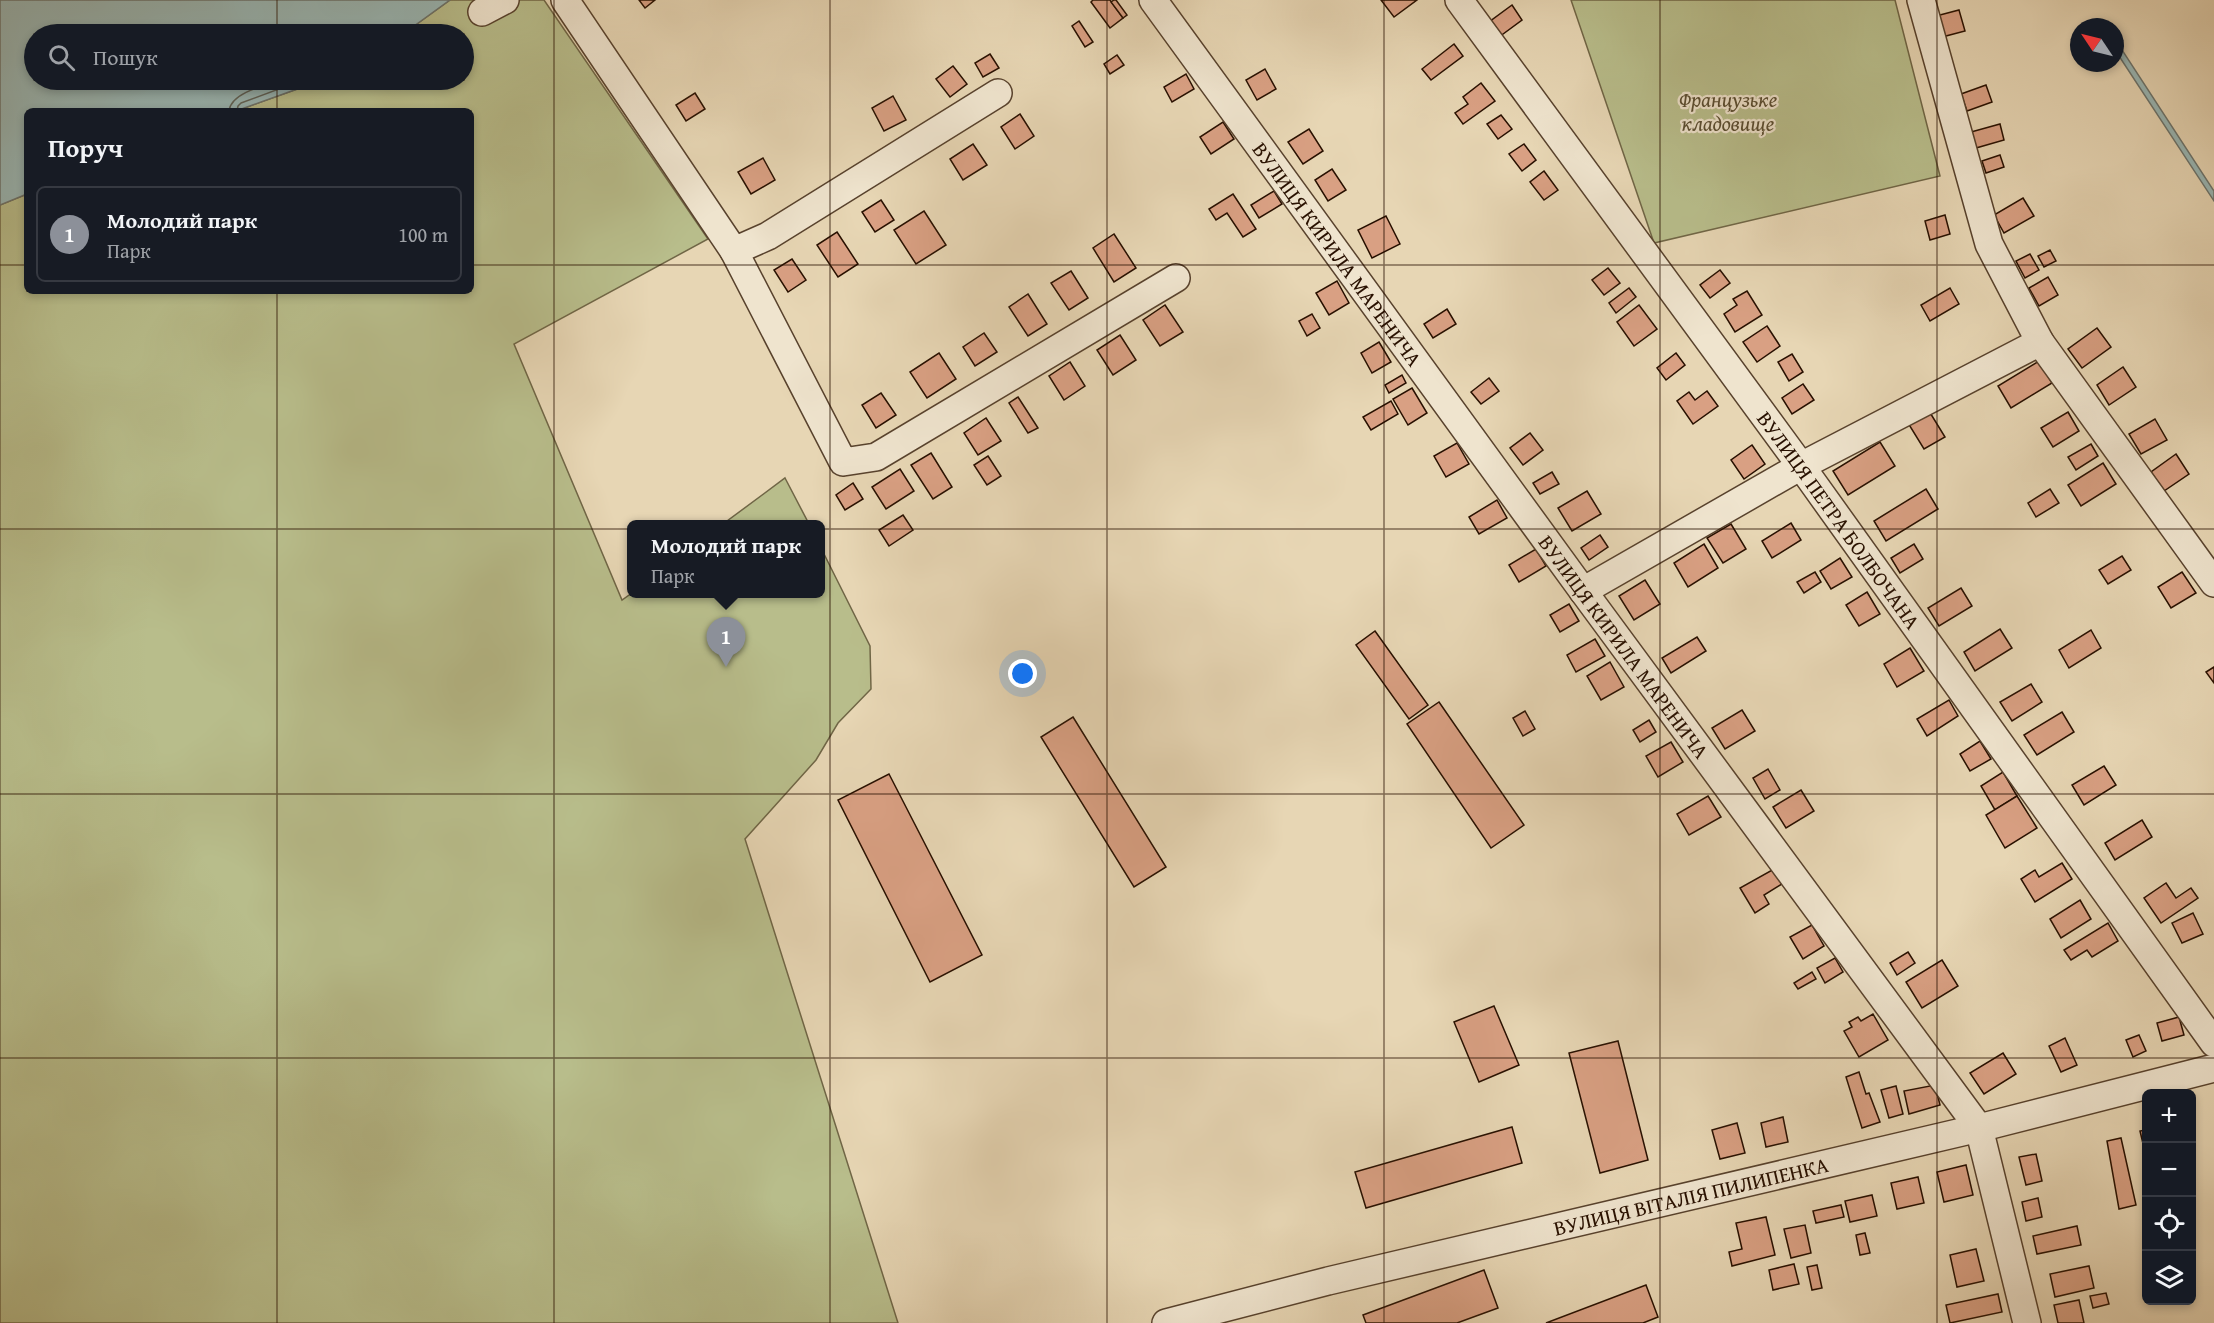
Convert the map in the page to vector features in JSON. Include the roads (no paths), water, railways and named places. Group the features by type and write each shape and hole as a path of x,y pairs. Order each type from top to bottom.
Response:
{"street":[{"path":"565,0 734,251 843,462 876,457 1176,278"},
{"name":"ВУЛИЦЯ КИРИЛА МАРЕНИЧА","path":"1153,0 1583,591 1979,1128 2027,1323"},
{"name":"ВУЛИЦЯ ПЕТРА БОЛБОЧАНА","path":"1459,0 1801,466 2214,1043"},
{"path":"1921,0 1989,244 2040,342 2214,583"},
{"path":"734,251 768,236 998,93"},
{"path":"1583,591 1801,466 2040,342"},
{"name":"ВУЛИЦЯ ВІТАЛІЯ ПИЛИПЕНКА","path":"1172,1322 1328,1281 1979,1128 2214,1068"}],"water":[{"path":"0,0 450,0 417,24 24,24 24,90 294,90 244,108 24,108 24,195 0,205"},
{"path":"2124,53 2214,191 2214,201 2124,64"}],"place":[{"name":"Молодий парк","path":"726,667"}],"park label":[{"name":"Французьке кладовище","path":"1728,111"}]}
